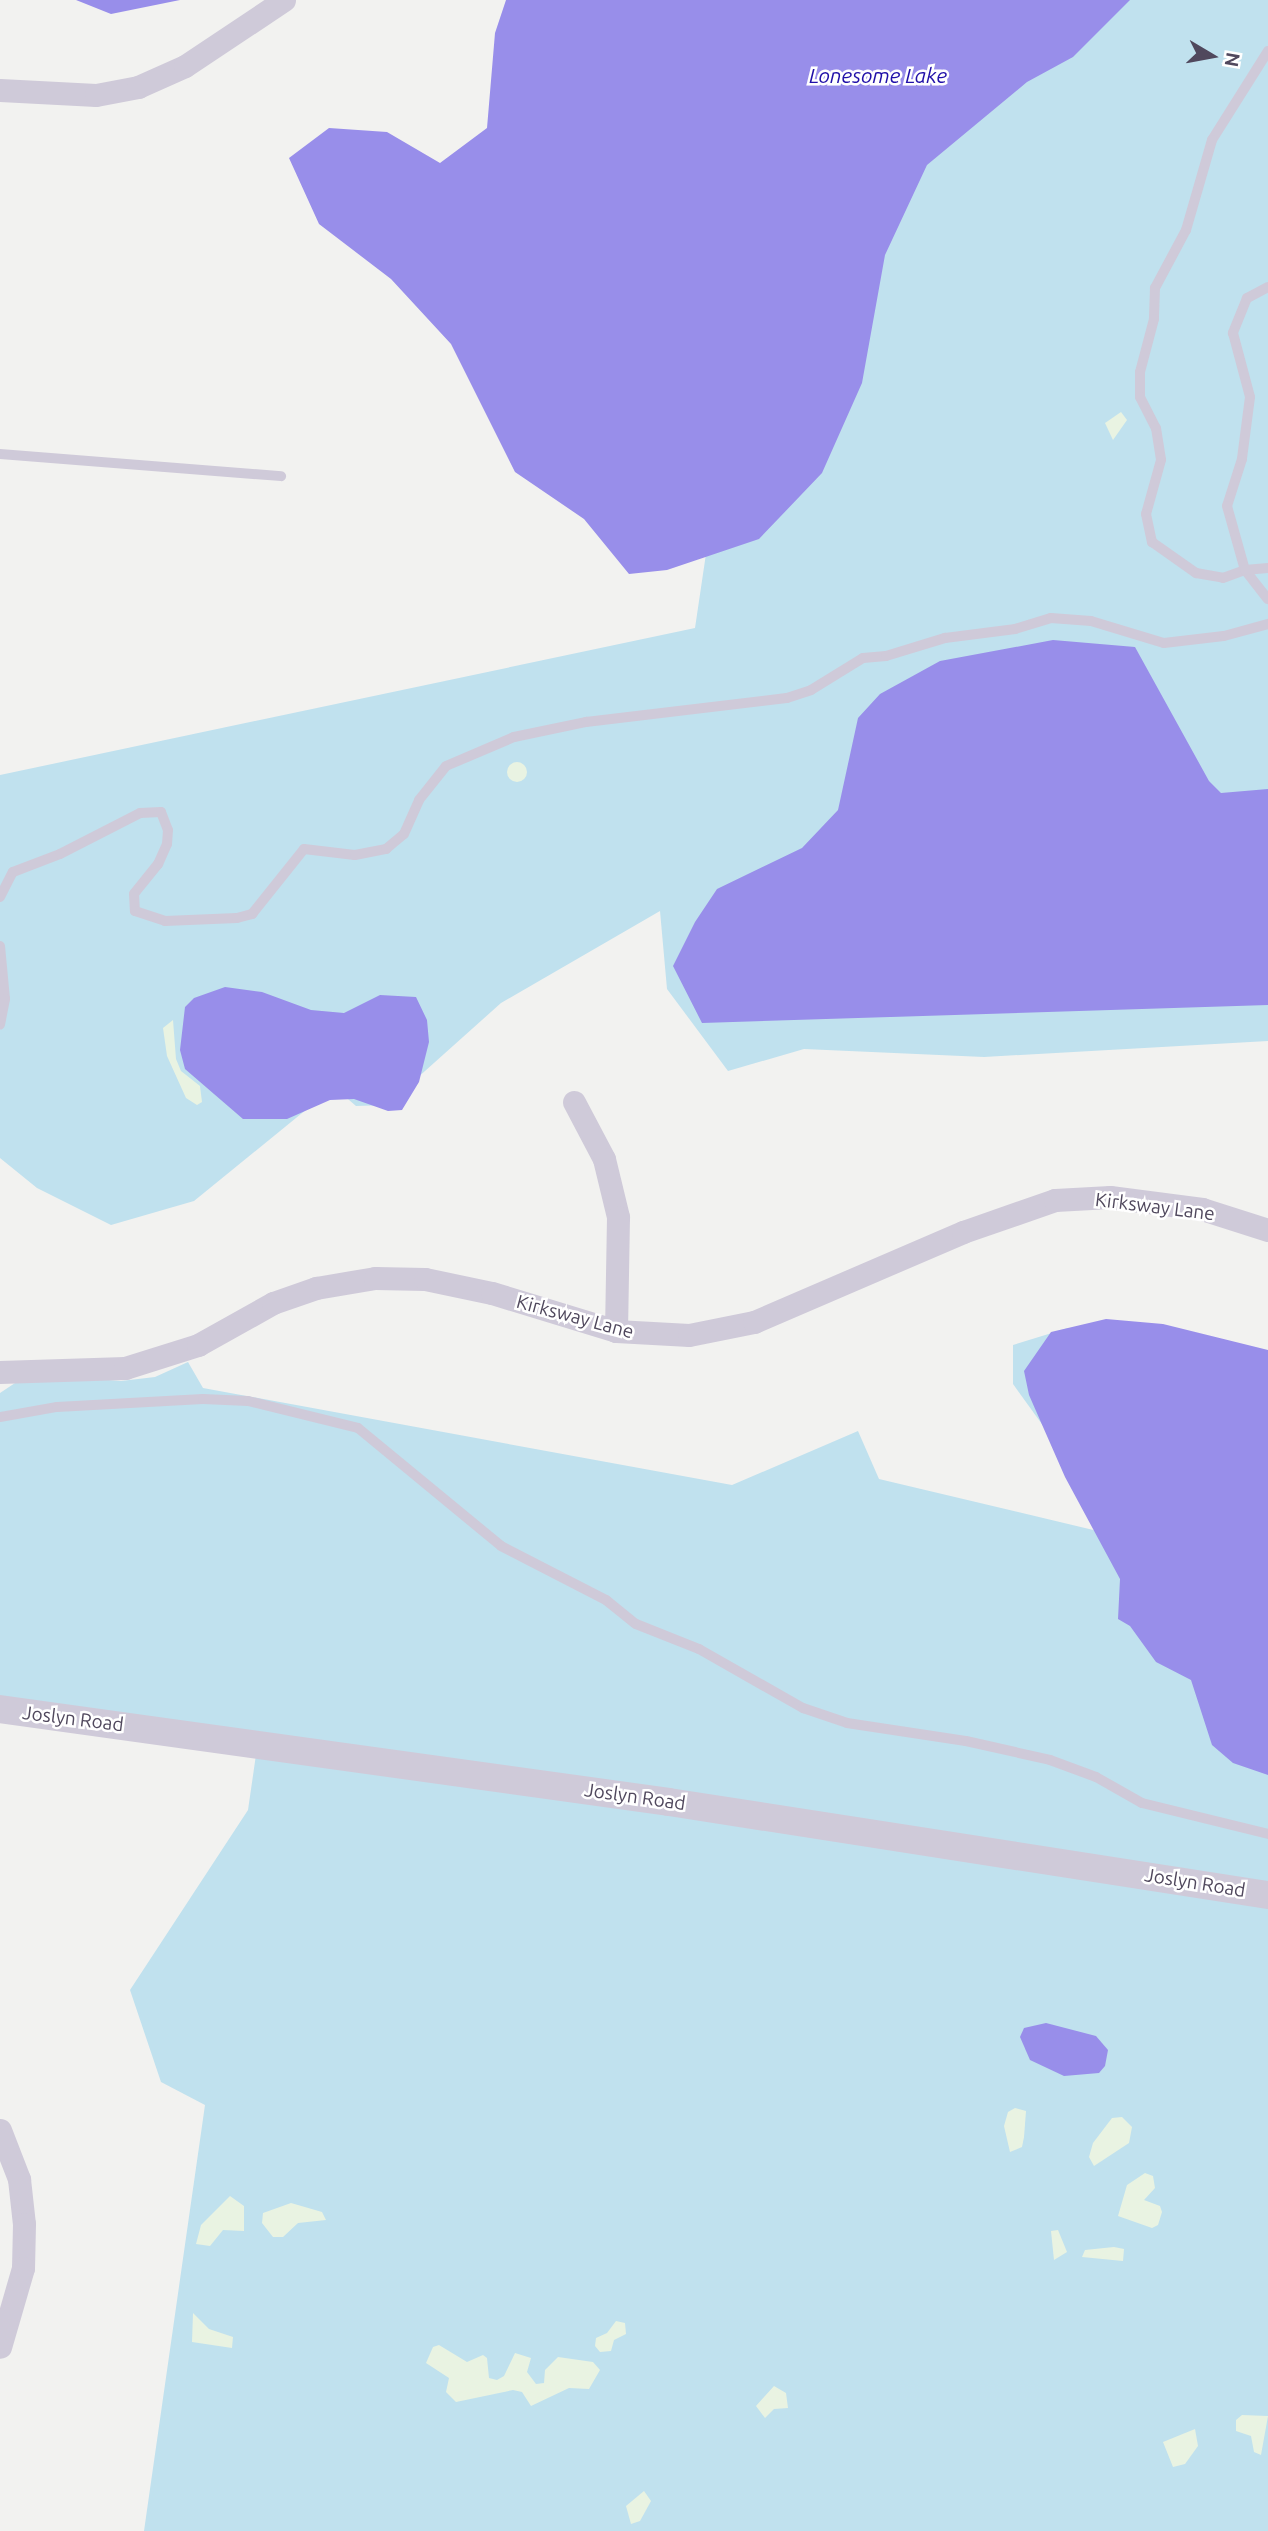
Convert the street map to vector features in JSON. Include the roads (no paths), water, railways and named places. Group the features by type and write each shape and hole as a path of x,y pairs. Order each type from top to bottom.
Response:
{"street":[{"path":"0,90 85,95 138,87 216,48 284,0"},
{"path":"574,1102 604,1159 618,1217 616,1331"},
{"name":"Kirksway Lane","path":"0,1372 125,1368 198,1345 238,1320 316,1288 375,1278 425,1279 492,1293 616,1331 689,1335 754,1322 962,1232 1055,1200 1110,1197 1202,1209 1268,1230"},
{"name":"Joslyn Road","path":"0,1709 668,1802 1268,1895"},
{"path":"0,2130 19,2179 24,2224 23,2268 0,2347"}],"lane":[{"path":"1268,51 1212,140 1186,230 1154,288 1154,319 1140,372 1140,397 1156,428 1161,460 1146,514 1152,542 1196,573 1223,578 1245,570 1268,568"},
{"path":"1268,287 1247,298 1233,332 1251,397 1242,459 1227,506 1245,570 1268,599"},
{"path":"0,454 281,476"},
{"path":"0,897 13,872 60,854 140,813 161,812 168,830 167,844 158,864 134,894 135,911 165,921 237,918 252,914 304,849 355,855 386,849 404,834 419,800 446,766 514,737 586,722 786,698 811,690 863,657 886,656 945,638 1015,629 1051,618 1091,621 1164,643 1224,636 1268,624"},
{"path":"0,946 5,999 0,1025"},
{"path":"0,1417 69,1406 202,1399 248,1401 358,1428 501,1546 606,1600 636,1624 698,1649 803,1707 847,1723 966,1741 1050,1760 1096,1777 1142,1803 1268,1834"}],"water":[{"path":"76,0 180,0 111,14"},
{"name":"Lonesome Lake","path":"506,0 1130,0 1073,57 1027,82 927,165 885,255 862,383 822,473 759,539 667,570 629,574 584,519 515,472 451,344 391,279 319,224 289,158 329,128 387,132 440,163 487,128 495,33"},
{"path":"1053,640 1135,647 1209,781 1221,793 1268,789 1268,1005 702,1023 673,966 695,922 717,889 802,848 838,810 858,718 880,694 940,661"},
{"path":"225,987 262,992 311,1010 344,1013 380,995 416,997 427,1020 429,1042 419,1082 402,1110 388,1111 354,1099 330,1100 287,1119 243,1119 185,1069 180,1050 185,1007 194,998"},
{"path":"1106,1319 1163,1324 1268,1350 1268,1775 1233,1763 1212,1745 1191,1680 1156,1662 1130,1626 1118,1619 1120,1579 1065,1477 1029,1395 1024,1371 1051,1332"},
{"path":"1046,2023 1096,2036 1108,2050 1105,2066 1099,2073 1064,2076 1030,2060 1020,2037 1024,2028"}]}
